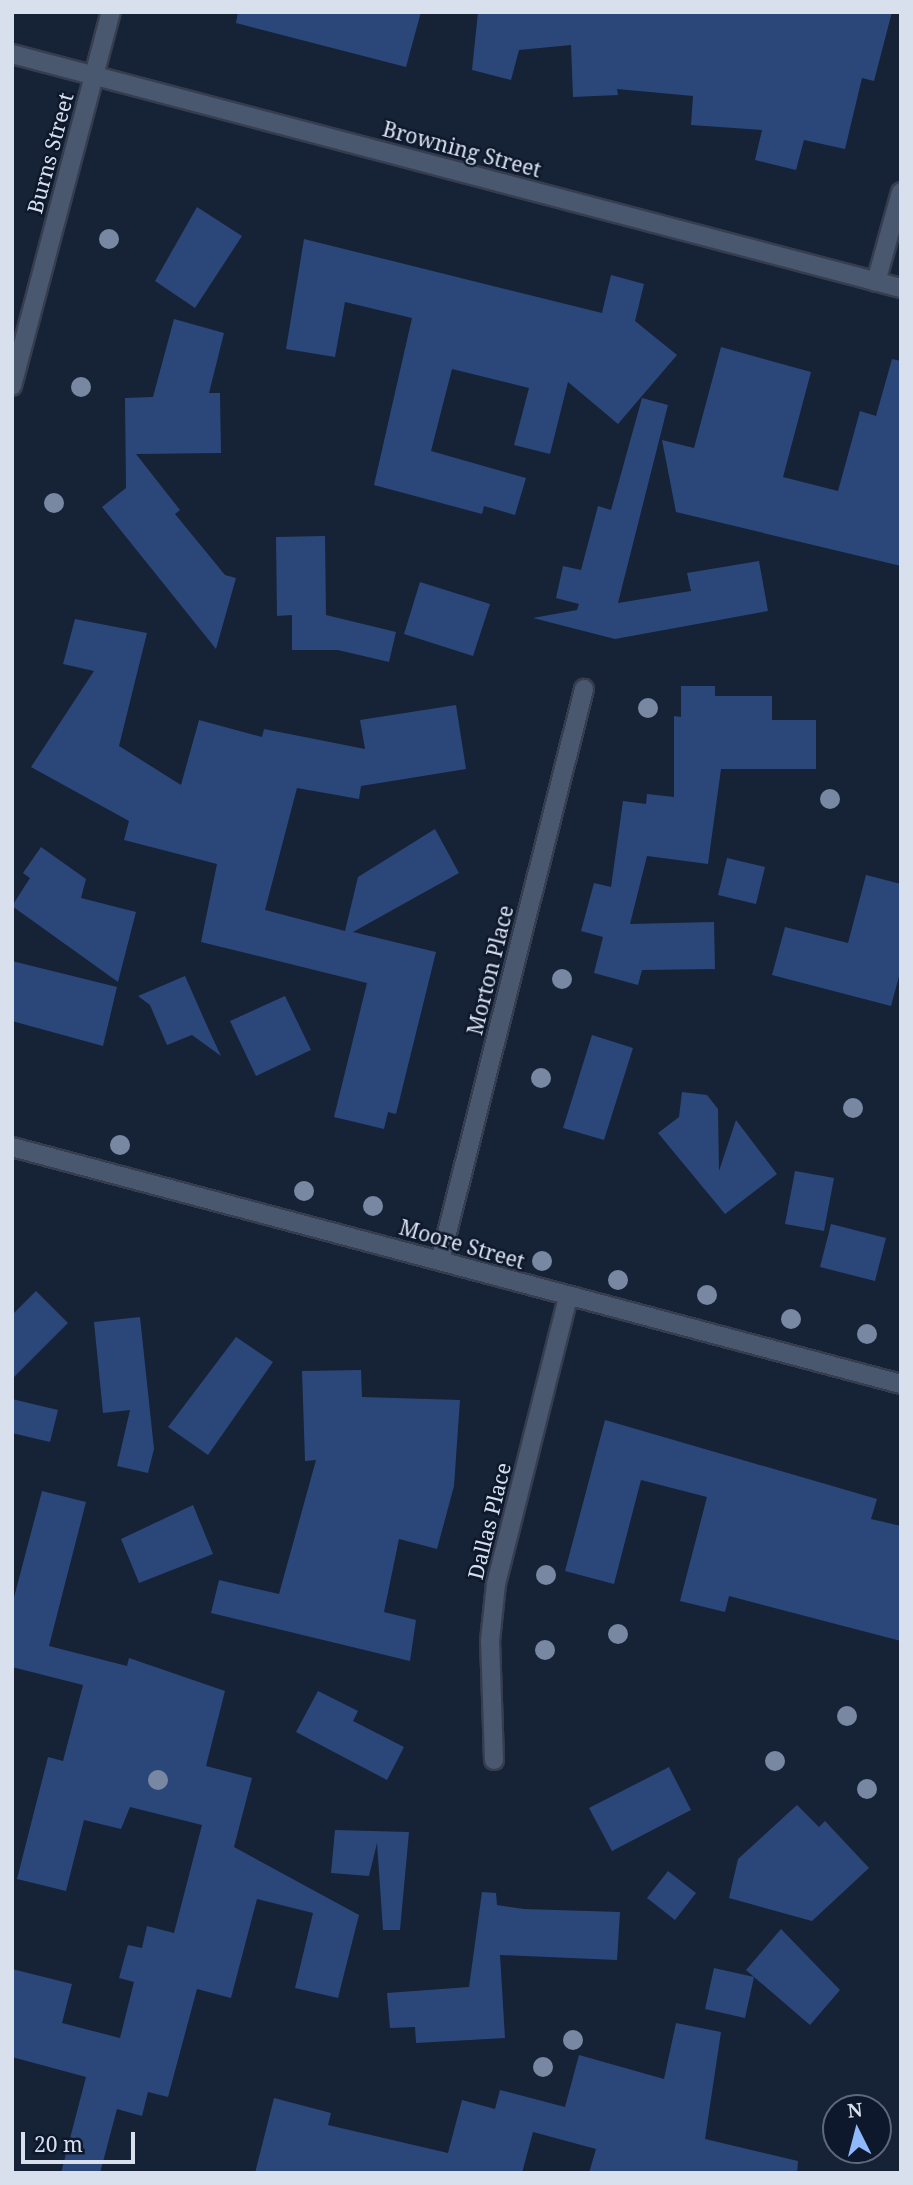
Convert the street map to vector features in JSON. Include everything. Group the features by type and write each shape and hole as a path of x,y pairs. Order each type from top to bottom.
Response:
{"street":[{"name":"Burns Street","path":"12,386 111,12"},
{"name":"Browning Street","path":"12,54 901,288"},
{"path":"876,282 901,192"},
{"name":"Morton Place","path":"440,1261 584,690"},
{"name":"Moore Street","path":"12,1147 440,1261 568,1298 901,1384"},
{"name":"Dallas Place","path":"494,1760 490,1641 496,1584 568,1298"}],"building":[{"path":"238,12 421,12 406,67 236,23"},
{"path":"478,12 892,12 874,81 862,78 845,149 804,140 796,170 755,160 762,130 691,125 693,96 617,89 618,95 573,97 571,45 519,50 511,80 472,70"},
{"path":"197,207 242,236 195,308 155,281"},
{"path":"304,239 602,313 611,275 644,284 635,321 677,355 618,424 568,382 550,454 514,445 529,388 452,369 431,451 526,478 515,515 484,506 482,514 374,485 412,318 345,302 335,357 286,349"},
{"path":"174,319 224,333 209,393 220,393 221,453 136,454 180,510 175,514 225,575 236,578 216,649 102,507 126,488 125,398 153,397"},
{"path":"721,347 811,372 783,477 838,491 860,411 876,416 892,359 901,361 901,566 676,512 662,440 694,448"},
{"path":"642,398 668,405 618,603 691,591 687,573 759,561 768,611 615,639 533,618 577,610 579,604 556,598 563,566 581,570 598,506 611,510"},
{"path":"325,536 326,615 396,632 389,662 338,650 292,650 292,615 277,616 276,537"},
{"path":"420,582 490,604 473,656 404,634"},
{"path":"75,619 147,633 119,746 181,785 199,720 262,737 264,729 365,749 360,720 456,705 466,769 361,786 359,799 297,788 265,910 345,931 358,877 435,829 459,873 353,932 436,952 396,1114 388,1112 384,1129 334,1117 367,983 201,942 217,864 124,840 129,821 31,767 94,671 63,664"},
{"path":"681,686 715,686 715,696 772,696 772,720 816,720 816,769 721,769 708,864 647,856 630,924 714,922 715,969 642,970 638,985 594,973 603,937 581,931 594,883 611,887 623,801 646,804 647,794 674,797 674,716 681,717"},
{"path":"41,847 86,879 81,898 136,912 118,982 12,906 30,878 23,873"},
{"path":"727,858 765,867 756,904 718,895"},
{"path":"866,875 901,884 901,969 891,1006 772,975 785,927 848,943"},
{"path":"12,961 117,987 103,1046 12,1021"},
{"path":"185,976 221,1056 192,1035 167,1045 150,1005 138,996"},
{"path":"285,996 311,1050 256,1076 230,1021"},
{"path":"592,1035 633,1048 604,1140 563,1128"},
{"path":"682,1092 707,1095 718,1109 719,1171 736,1120 777,1174 725,1214 658,1133 679,1117"},
{"path":"795,1171 834,1178 824,1231 785,1224"},
{"path":"831,1224 886,1238 875,1281 820,1267"},
{"path":"36,1291 68,1323 12,1379 12,1315"},
{"path":"140,1317 154,1449 148,1473 117,1466 130,1410 103,1413 94,1322"},
{"path":"236,1337 273,1362 208,1455 168,1427"},
{"path":"361,1370 362,1397 460,1400 454,1486 437,1549 399,1539 384,1612 416,1620 410,1661 211,1613 219,1580 279,1594 316,1460 305,1461 302,1371"},
{"path":"12,1399 58,1410 50,1442 12,1433"},
{"path":"605,1420 877,1499 871,1519 901,1526 901,1641 729,1596 725,1612 680,1601 707,1497 641,1480 614,1584 565,1571"},
{"path":"42,1491 86,1502 49,1646 127,1666 129,1658 225,1691 206,1766 252,1778 234,1847 359,1915 338,1998 295,1988 313,1913 257,1899 231,1998 197,1989 168,2097 148,2092 142,2116 117,2109 100,2173 61,2173 86,2077 12,2057 12,1969 72,1984 62,2023 120,2038 134,1982 119,1978 128,1945 142,1948 147,1926 174,1933 202,1825 130,1807 121,1829 84,1820 66,1891 17,1879 48,1757 63,1761 83,1685 12,1667 12,1605"},
{"path":"193,1505 213,1554 139,1583 121,1539"},
{"path":"318,1691 358,1711 353,1721 404,1747 387,1780 296,1732"},
{"path":"669,1767 691,1810 612,1851 589,1808"},
{"path":"797,1805 819,1827 825,1821 869,1868 812,1921 729,1898 738,1859"},
{"path":"335,1830 409,1832 400,1930 383,1930 377,1843 369,1876 331,1873"},
{"path":"668,1871 696,1893 675,1920 647,1898"},
{"path":"482,1892 496,1893 497,1905 524,1909 620,1912 617,1960 500,1955 505,2038 416,2043 415,2027 390,2028 387,1993 469,1987"},
{"path":"781,1929 840,1990 810,2025 746,1970"},
{"path":"714,1968 754,1977 745,2018 705,2009"},
{"path":"676,2023 721,2032 705,2139 798,2161 797,2173 589,2173 596,2149 533,2132 522,2173 255,2173 274,2098 331,2113 328,2125 448,2153 462,2100 495,2109 500,2090 565,2107 579,2055 664,2079"}]}
